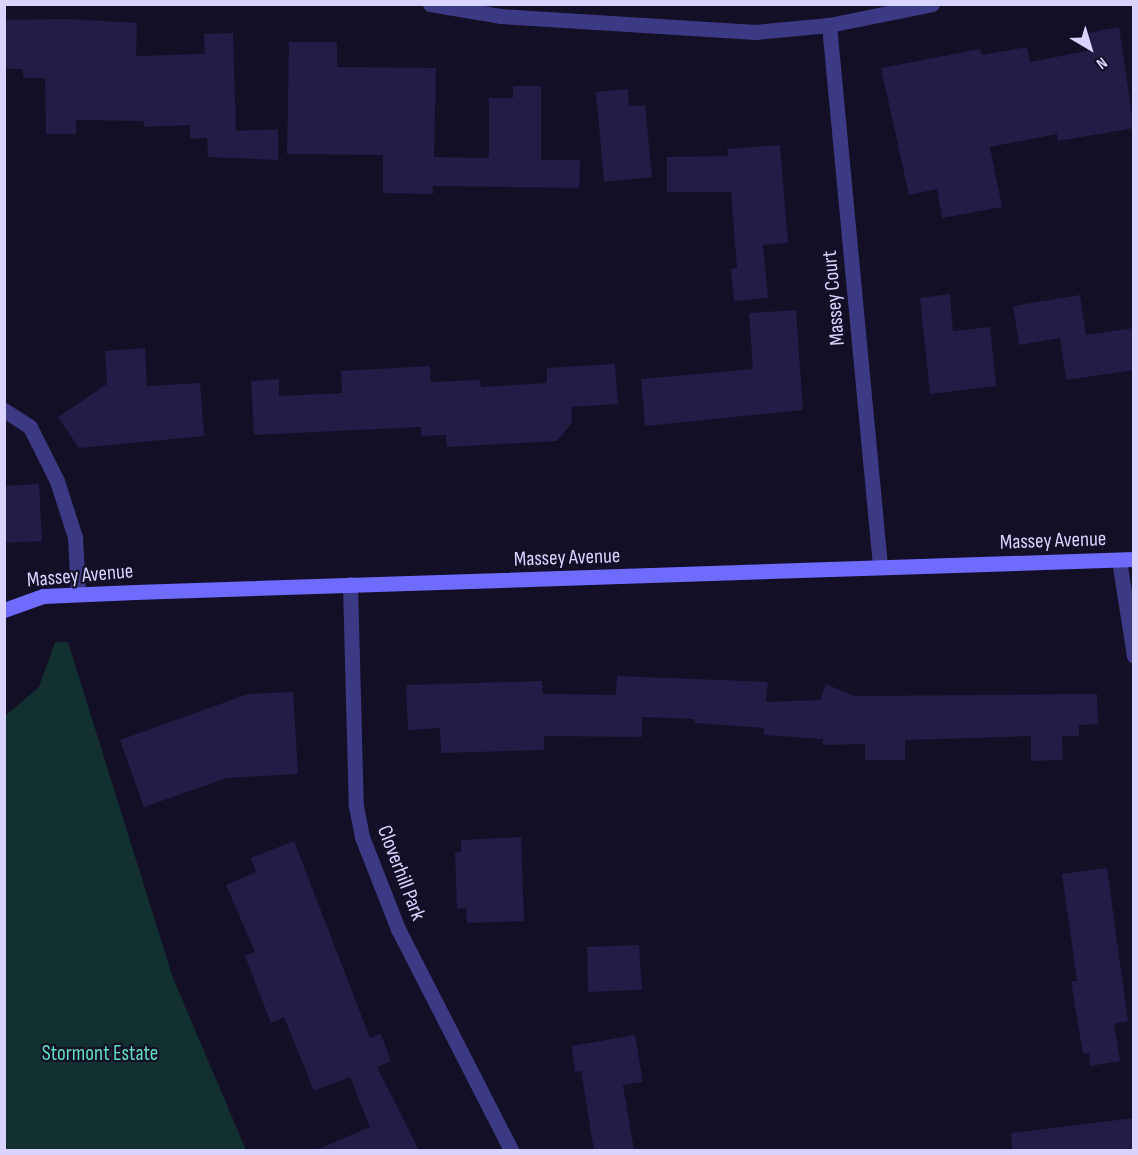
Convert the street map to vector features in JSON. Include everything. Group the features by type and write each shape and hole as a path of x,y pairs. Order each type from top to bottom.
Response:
{"street":[{"path":"430,4 500,16 755,32 829,25 932,4"},
{"name":"Massey Court","path":"829,25 880,566"},
{"path":"4,410 30,428 57,481 75,537 78,594"},
{"path":"1126,560 1134,656"},
{"name":"Massey Avenue","path":"4,610 43,596 78,594 880,566 1126,560"},
{"name":"Cloverhill Park","path":"350,584 356,806 362,837 398,929 511,1150"}],"green space":[{"name":"Stormont Estate","path":"55,642 68,642 173,978 246,1150 5,1150 5,716 39,687"}],"building":[{"path":"67,19 137,23 136,56 205,54 204,34 233,33 236,131 278,129 278,160 208,157 207,138 190,139 190,125 144,127 144,121 76,120 76,134 46,134 45,78 23,78 23,69 4,69 4,20"},
{"path":"1119,27 1134,128 1058,141 1057,134 990,147 1002,207 942,218 937,189 909,195 881,68 980,49 982,55 1027,47 1030,62 1091,50 1088,33"},
{"path":"289,42 337,42 337,67 436,68 434,157 489,158 489,98 513,98 513,86 541,86 541,160 580,160 579,188 433,186 433,194 383,193 383,155 287,154"},
{"path":"628,89 629,106 645,105 652,177 604,182 596,92"},
{"path":"780,145 788,243 763,245 768,298 734,301 731,269 737,268 731,192 667,192 667,157 728,156 727,149"},
{"path":"950,294 953,331 990,327 996,386 930,394 920,298"},
{"path":"1080,295 1086,335 1134,328 1134,370 1066,380 1060,338 1019,345 1013,306"},
{"path":"796,310 803,410 645,426 641,379 753,369 749,313"},
{"path":"145,348 147,386 200,383 204,436 79,448 58,417 107,384 105,351"},
{"path":"615,364 618,404 571,407 572,423 557,441 447,447 446,435 421,436 421,427 254,435 251,381 279,379 279,396 342,393 341,371 430,366 431,382 480,380 481,387 547,383 547,368"},
{"path":"39,484 42,541 4,543 4,486"},
{"path":"617,676 768,682 766,702 820,700 826,684 854,696 1097,694 1098,724 1079,725 1079,736 1062,736 1063,760 1031,761 1031,736 905,740 905,760 865,760 865,744 823,745 823,739 764,735 764,728 694,723 694,719 642,717 642,737 544,736 544,750 441,753 440,728 408,730 406,685 542,681 543,694 616,695"},
{"path":"293,692 298,774 227,778 144,807 120,740 248,694"},
{"path":"521,837 524,921 467,923 466,908 457,909 455,853 461,852 461,840"},
{"path":"294,841 370,1038 381,1034 391,1061 377,1067 419,1150 316,1150 370,1127 350,1077 314,1091 284,1017 271,1023 245,956 255,952 226,885 256,872 251,858"},
{"path":"1107,868 1128,1021 1114,1024 1120,1061 1090,1066 1089,1053 1083,1054 1071,981 1077,981 1062,874"},
{"path":"639,945 642,990 588,992 587,947"},
{"path":"635,1035 643,1082 623,1085 634,1150 594,1150 581,1071 575,1072 572,1046"},
{"path":"1134,1118 1134,1150 1012,1150 1011,1133"}]}
